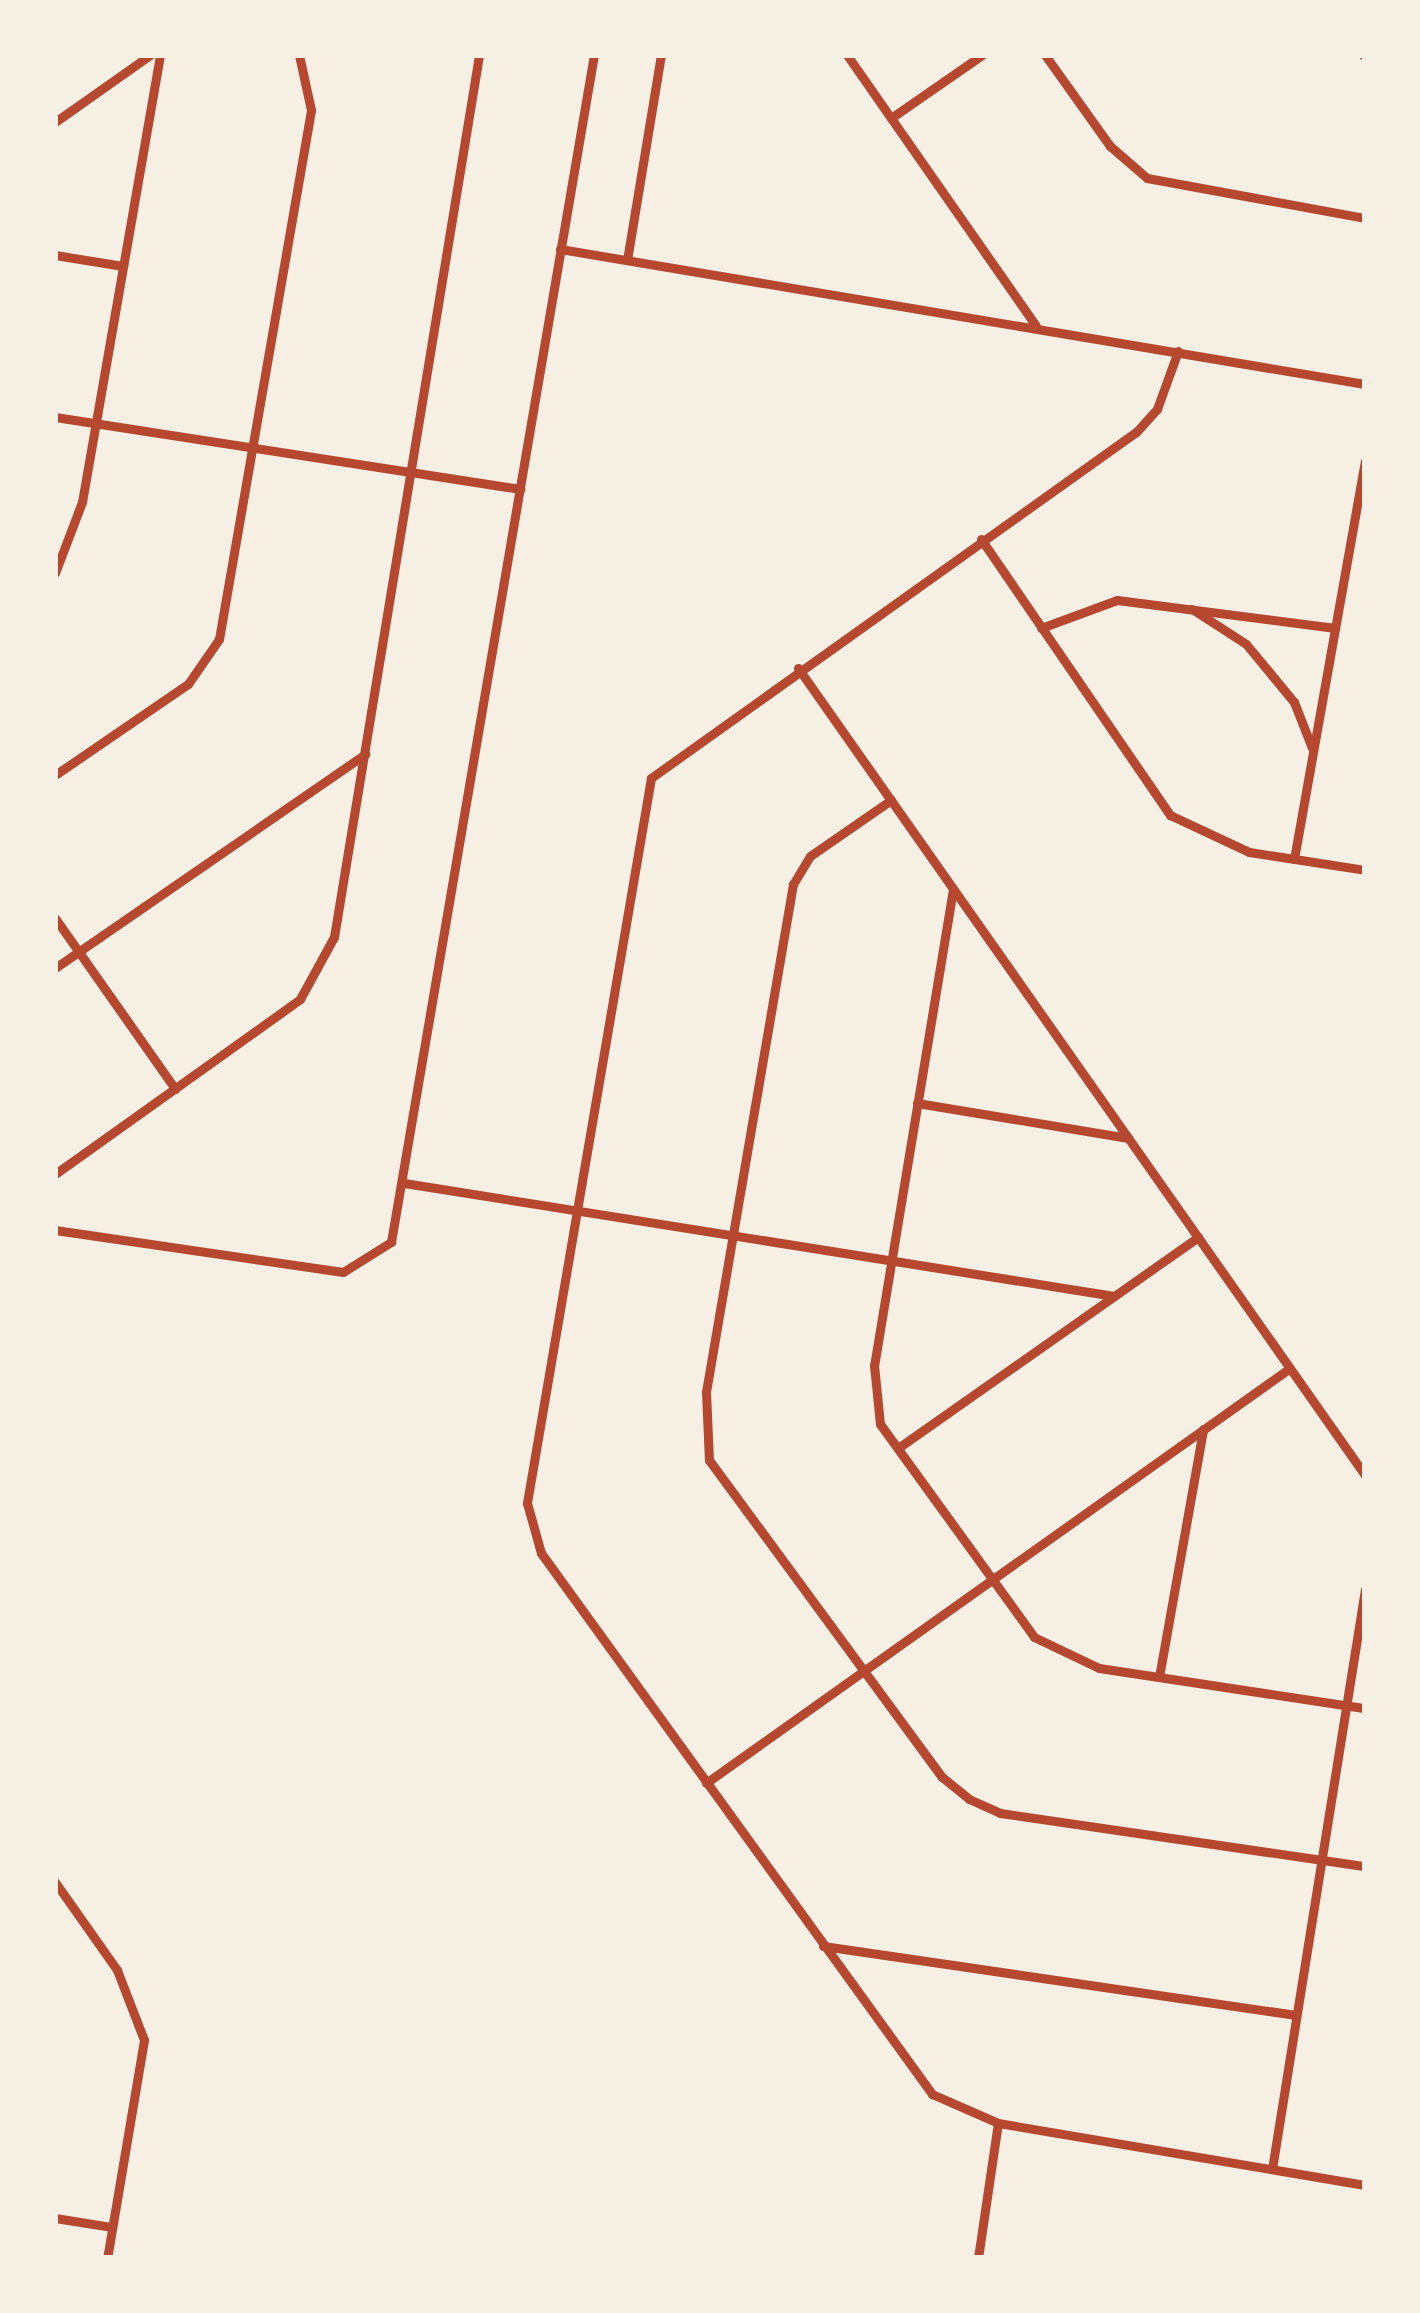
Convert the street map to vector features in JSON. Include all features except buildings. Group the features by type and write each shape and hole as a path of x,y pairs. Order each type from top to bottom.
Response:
{"street":[{"path":"55,122 150,55"},
{"path":"55,573 75,532 160,55"},
{"path":"55,776 206,663 226,612 311,110 299,55"},
{"path":"55,1174 300,999 321,970 365,754 479,55"},
{"path":"55,1230 343,1272 391,1242 594,55"},
{"path":"627,260 661,55"},
{"path":"847,55 1036,326"},
{"path":"892,118 982,55"},
{"path":"1045,55 1110,146 1147,178 1365,218"},
{"path":"560,249 1365,384"},
{"path":"55,255 123,266"},
{"path":"1178,351 1157,409 1136,432 798,668 651,778 576,1210 530,1529 706,1783 932,2094 998,2122 1365,2185"},
{"path":"55,417 520,488"},
{"path":"1294,858 1365,461"},
{"path":"980,540 1170,814 1206,839 1365,870"},
{"path":"1041,628 1117,600 1188,606 1335,628"},
{"path":"1188,606 1246,644 1294,702 1314,751"},
{"path":"798,668 1365,1475"},
{"path":"55,968 365,754"},
{"path":"890,800 810,856 793,884 706,1392 709,1460 942,1777 1000,1813 1365,1866"},
{"path":"953,888 891,1260 874,1396 898,1448 1034,1637 1066,1655 1159,1677 1365,1708"},
{"path":"55,918 175,1089"},
{"path":"917,1103 1128,1138"},
{"path":"404,1183 1114,1296"},
{"path":"898,1448 1198,1236"},
{"path":"706,1783 1290,1368"},
{"path":"1159,1677 1203,1429"},
{"path":"1272,2169 1365,1588"},
{"path":"55,1882 117,1970 144,2040 107,2258"},
{"path":"824,1946 1296,2016"},
{"path":"978,2258 998,2122"},
{"path":"55,2218 112,2227"}]}
